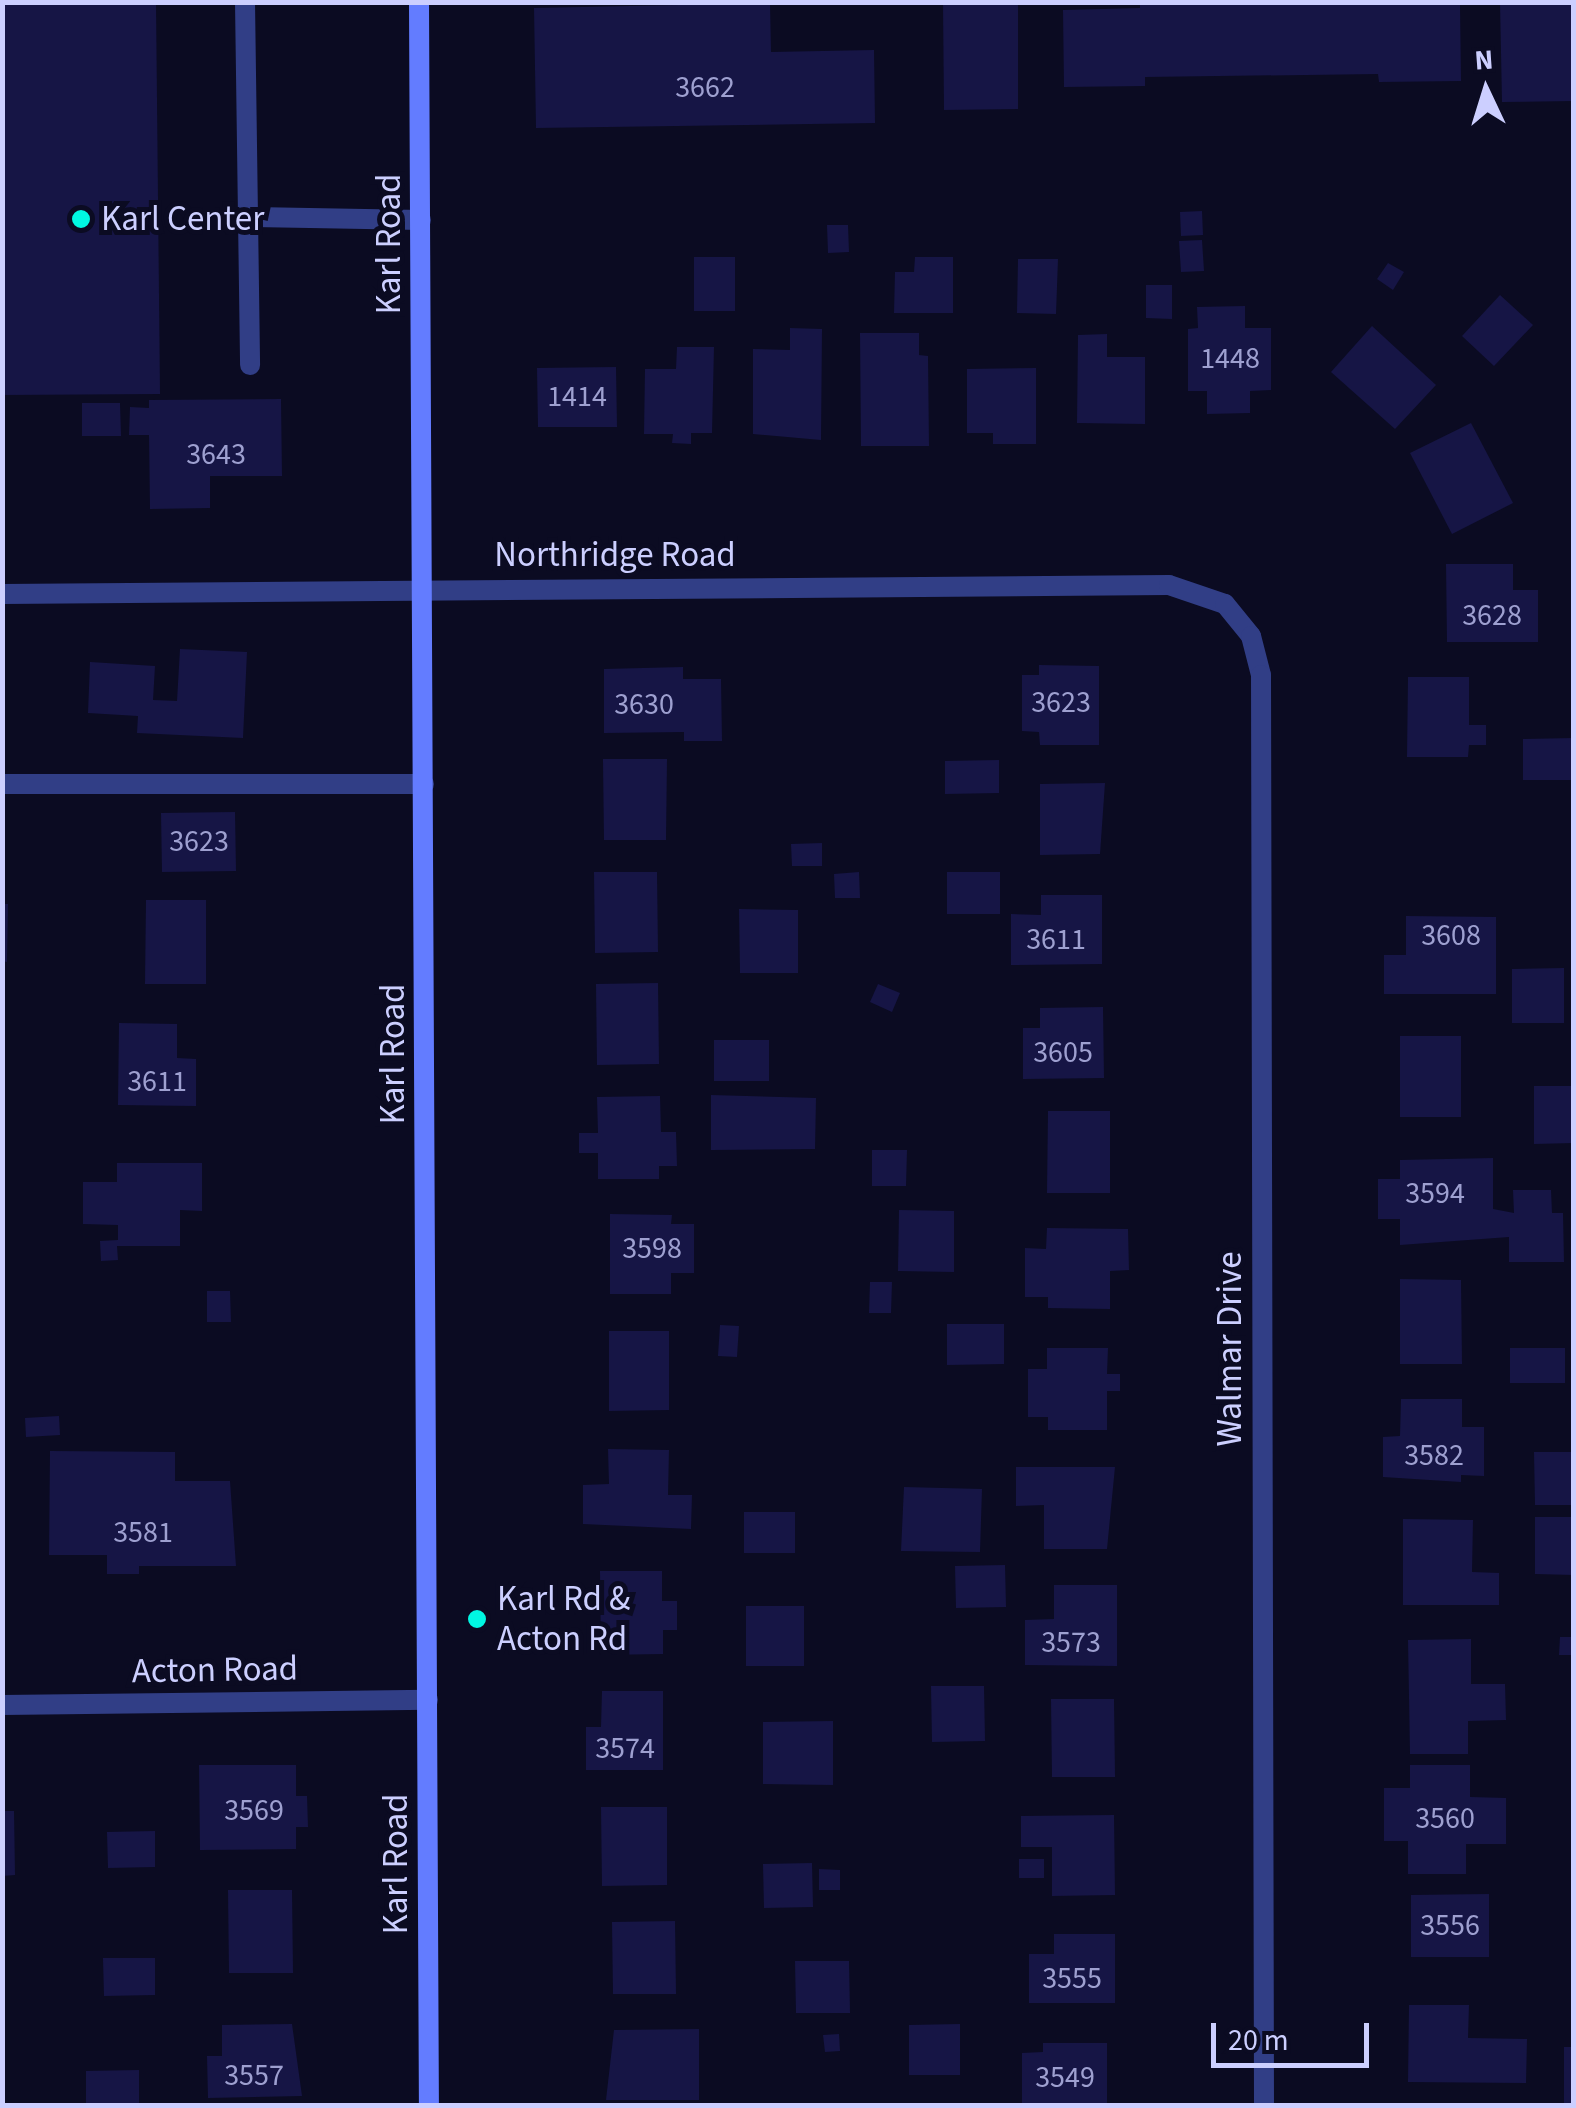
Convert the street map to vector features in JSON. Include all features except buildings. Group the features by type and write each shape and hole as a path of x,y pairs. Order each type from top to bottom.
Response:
{"main road":[{"name":"Karl Road","path":"419,2 429,2106"}],"street":[{"path":"244,2 250,365"},
{"path":"248,217 422,220"},
{"name":"Northridge Road","path":"2,594 1170,585 1225,604"},
{"name":"Walmar Drive","path":"1225,604 1251,636 1261,674 1264,2106"},
{"path":"2,784 424,784"},
{"name":"Acton Road","path":"2,1705 428,1700"}],"place":[{"name":"Karl Center","path":"81,219"},
{"name":"Karl Rd & Acton Rd","path":"477,1619"}]}
